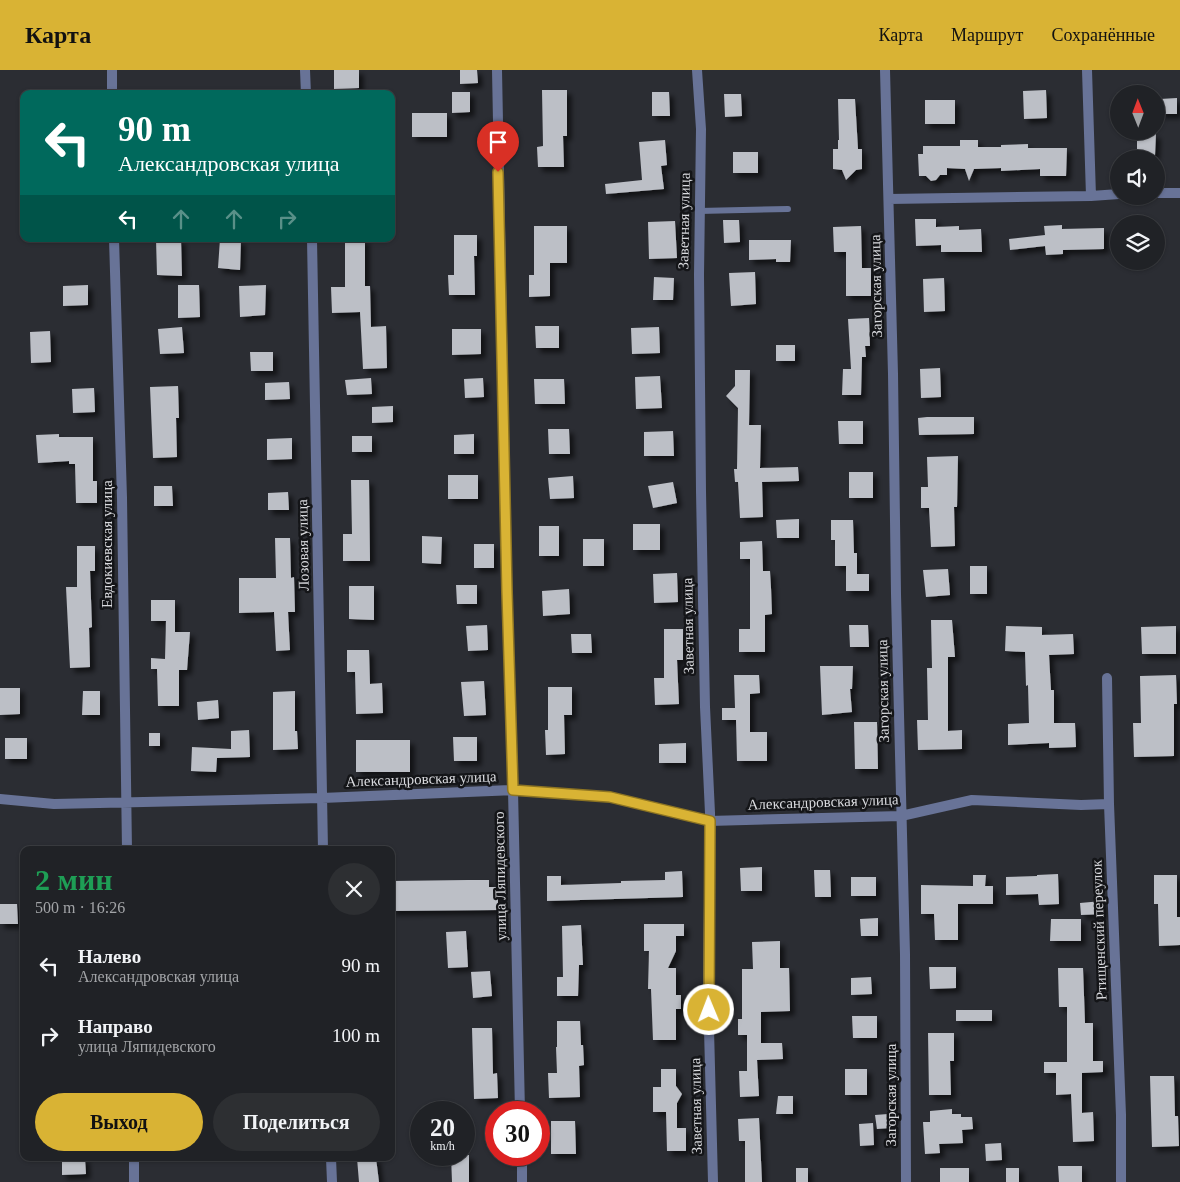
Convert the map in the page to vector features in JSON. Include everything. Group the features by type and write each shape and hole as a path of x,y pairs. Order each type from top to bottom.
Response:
{"street":[{"path":"112,70 112,90"},
{"path":"305,70 306,90"},
{"name":"улица Ляпидевского","path":"497,70 507,592 520,1101"},
{"name":"Заветная улица","path":"697,70 700,129 701,501 705,707 710,821 708,991 713,1182"},
{"name":"Загорская улица","path":"885,70 905,954 906,1182"},
{"path":"1087,70 1091,196"},
{"path":"1165,193 1180,193"},
{"path":"889,198 1110,195"},
{"name":"Евдокиевская улица","path":"114,242 122,498 127,846"},
{"name":"Лозовая улица","path":"312,242 323,846"},
{"name":"Ртищенский переулок","path":"1107,678 1109,804 1121,1115 1121,1182"},
{"name":"Александровская улица","path":"0,798 54,804 322,798 513,790 610,797 710,821 901,816 972,800 1081,805 1109,804"},
{"path":"134,1161 134,1182"},
{"path":"331,1161 332,1182"},
{"path":"522,1166 522,1182"}],"lane":[{"path":"699,211 788,209"}],"building":[{"path":"334,70 359,70 359,88 334,89"},
{"path":"460,70 477,70 478,83 460,84"},
{"path":"542,90 567,90 567,136 563,136 564,167 538,167 537,147 543,146"},
{"path":"1046,90 1047,118 1024,119 1023,91"},
{"path":"452,92 470,92 470,112 452,113"},
{"path":"652,92 669,92 670,116 652,116"},
{"path":"724,94 741,94 742,116 725,117"},
{"path":"1177,98 1177,114 1165,114 1165,99"},
{"path":"838,99 855,99 858,149 862,149 862,169 856,170 846,180 842,170 833,169 833,149 838,149 839,140"},
{"path":"925,100 955,100 955,124 925,124"},
{"path":"412,113 447,113 447,137 412,137"},
{"path":"665,140 667,165 661,166 664,189 606,194 605,184 642,180 639,142"},
{"path":"960,140 978,140 978,147 1028,144 1028,148 1067,148 1066,176 1040,176 1040,169 1001,171 1001,168 974,169 969,181 965,169 947,168 947,175 940,175 936,180 931,181 926,176 919,176 918,154 923,154 923,146 960,146"},
{"path":"1137,140 1156,140 1155,150 1137,150"},
{"path":"733,152 758,152 758,173 733,173"},
{"path":"915,219 936,219 936,227 959,226 959,230 981,229 982,252 941,252 941,245 916,246"},
{"path":"723,220 739,220 740,242 724,243"},
{"path":"675,221 677,258 649,259 648,222"},
{"path":"1062,225 1062,229 1104,228 1104,249 1063,250 1063,254 1046,255 1045,246 1010,250 1009,239 1045,235 1044,226"},
{"path":"534,226 567,226 567,263 550,263 550,296 529,297 529,275 534,275"},
{"path":"861,226 862,268 871,268 871,296 846,296 846,252 834,252 833,227"},
{"path":"454,235 477,235 477,256 474,256 475,295 449,295 448,275 454,275"},
{"path":"749,240 791,240 790,262 776,262 776,259 749,260"},
{"path":"156,242 181,242 182,276 157,275"},
{"path":"220,242 241,242 240,270 218,268"},
{"path":"345,242 365,242 365,286 370,286 371,327 386,326 387,368 363,369 360,312 332,313 331,287 345,287"},
{"path":"755,272 756,304 731,306 729,273"},
{"path":"654,277 674,278 673,300 653,300"},
{"path":"944,278 945,311 924,312 923,279"},
{"path":"88,285 88,305 63,306 63,286"},
{"path":"178,285 199,285 200,317 178,318"},
{"path":"266,285 265,315 240,317 239,286"},
{"path":"869,318 870,346 865,346 866,357 862,357 861,395 842,395 843,369 851,369 848,319"},
{"path":"535,326 559,326 559,348 536,348"},
{"path":"182,327 184,353 160,354 158,329"},
{"path":"659,327 660,353 632,354 631,328"},
{"path":"452,329 481,329 481,354 452,355"},
{"path":"50,331 51,362 31,363 30,332"},
{"path":"776,345 795,345 795,361 776,361"},
{"path":"250,352 273,352 273,371 251,371"},
{"path":"940,368 941,397 921,398 920,369"},
{"path":"735,370 750,370 749,425 761,425 760,468 798,467 799,481 762,482 763,517 740,518 738,482 735,482 734,469 737,469 738,408 726,396 735,386"},
{"path":"660,376 662,408 636,409 635,377"},
{"path":"371,378 372,394 347,395 345,380"},
{"path":"483,378 484,397 465,398 464,379"},
{"path":"534,379 564,379 565,404 535,404"},
{"path":"289,382 290,399 265,400 265,383"},
{"path":"178,386 179,418 176,418 177,457 153,458 150,387"},
{"path":"94,388 95,412 73,413 72,389"},
{"path":"393,406 393,422 372,423 372,407"},
{"path":"974,417 974,434 919,435 918,418"},
{"path":"838,421 863,421 863,444 839,444"},
{"path":"548,429 569,429 570,454 549,454"},
{"path":"673,431 674,456 644,456 644,432"},
{"path":"59,434 59,437 93,437 93,481 97,481 97,503 76,503 75,464 69,464 69,461 38,463 36,435"},
{"path":"474,434 474,454 454,454 454,435"},
{"path":"352,436 372,436 372,452 352,452"},
{"path":"292,438 292,459 267,460 267,439"},
{"path":"958,456 957,507 954,507 955,546 931,547 929,508 921,508 921,487 928,487 927,457"},
{"path":"849,472 873,472 873,498 849,498"},
{"path":"448,475 478,475 478,499 448,499"},
{"path":"573,476 574,498 550,499 548,478"},
{"path":"351,480 369,480 370,561 343,561 343,534 352,534"},
{"path":"673,482 677,503 653,508 648,486"},
{"path":"154,486 172,486 173,506 154,506"},
{"path":"288,492 289,510 268,510 268,493"},
{"path":"799,519 799,538 777,538 776,520"},
{"path":"831,520 853,520 854,553 857,553 857,574 869,574 869,591 846,591 846,566 835,566 835,540 831,540"},
{"path":"633,524 660,524 660,550 633,550"},
{"path":"539,526 559,526 559,556 539,556"},
{"path":"422,536 442,537 441,564 422,563"},
{"path":"275,538 290,538 291,578 294,577 295,612 288,612 290,650 276,651 274,612 239,613 239,578 276,578"},
{"path":"583,539 604,539 604,566 583,566"},
{"path":"762,541 763,571 770,571 772,614 765,615 765,652 739,652 739,629 750,629 750,559 740,559 740,542"},
{"path":"474,544 494,544 494,568 474,568"},
{"path":"77,546 95,546 95,571 90,571 92,627 89,628 90,667 70,668 66,587 77,587"},
{"path":"970,566 987,566 987,594 970,594"},
{"path":"948,569 950,595 926,597 923,570"},
{"path":"677,573 678,602 654,603 653,574"},
{"path":"456,585 477,585 477,604 457,604"},
{"path":"349,586 374,586 374,620 349,619"},
{"path":"569,589 570,614 543,616 542,591"},
{"path":"151,600 175,600 175,632 190,632 187,670 179,670 179,706 158,706 157,669 151,669 151,658 165,659 166,621 151,621"},
{"path":"931,620 952,620 955,657 948,657 948,731 962,730 962,749 918,750 917,720 928,720 927,668 932,668"},
{"path":"487,625 488,650 468,651 466,626"},
{"path":"849,625 868,625 869,647 850,647"},
{"path":"1006,626 1042,627 1042,635 1073,634 1074,654 1049,655 1051,690 1054,690 1054,723 1075,723 1076,747 1049,748 1049,743 1008,745 1008,724 1029,723 1025,652 1005,651"},
{"path":"1176,626 1176,654 1142,654 1141,627"},
{"path":"664,629 683,629 683,660 677,660 679,704 655,705 654,678 664,678"},
{"path":"571,634 591,634 592,653 572,653"},
{"path":"347,650 369,650 370,684 382,683 383,713 356,714 355,672 347,672"},
{"path":"820,666 853,666 852,689 850,689 852,712 822,715"},
{"path":"734,675 759,675 760,693 750,694 750,732 767,732 767,761 737,761 736,720 722,720 722,708 735,708"},
{"path":"1176,675 1177,704 1174,704 1174,756 1134,757 1133,723 1141,723 1140,676"},
{"path":"484,681 486,715 464,716 461,682"},
{"path":"548,687 572,687 572,715 564,715 565,754 546,755 545,730 548,730"},
{"path":"0,688 20,688 20,714 0,715"},
{"path":"83,691 100,691 100,715 82,715"},
{"path":"295,691 295,731 297,731 298,749 273,750 273,692"},
{"path":"218,700 219,718 198,720 197,702"},
{"path":"854,722 877,722 878,769 855,769"},
{"path":"249,730 250,757 217,758 216,772 191,771 192,747 231,749 231,731"},
{"path":"149,733 160,733 160,746 149,746"},
{"path":"453,737 477,737 477,761 454,761"},
{"path":"5,738 27,738 27,759 5,759"},
{"path":"356,740 410,740 410,772 356,772"},
{"path":"686,743 686,763 659,763 659,744"},
{"path":"762,867 762,891 741,891 740,868"},
{"path":"814,870 830,870 831,897 815,897"},
{"path":"682,871 683,897 547,901 547,876 561,876 561,885 621,883 621,881 665,880 665,872"},
{"path":"1058,874 1059,904 1039,905 1038,894 1006,895 1006,877"},
{"path":"973,875 986,875 985,886 993,886 993,904 958,904 958,940 935,940 934,914 921,914 921,885 973,886"},
{"path":"1154,875 1177,875 1177,917 1180,917 1180,945 1159,946 1158,904 1154,904"},
{"path":"851,877 876,877 876,896 851,896"},
{"path":"489,880 489,887 498,887 498,910 395,911 395,881"},
{"path":"1102,901 1103,914 1081,915 1080,903"},
{"path":"0,904 17,904 18,924 0,924"},
{"path":"878,918 878,936 861,936 860,919"},
{"path":"1051,919 1081,919 1081,941 1050,941"},
{"path":"644,924 684,924 684,936 676,936 676,951 668,968 676,968 676,995 681,995 681,1009 676,1009 676,1040 653,1040 651,989 648,989 649,951 644,951"},
{"path":"581,925 583,965 579,965 578,996 557,996 557,977 563,977 562,926"},
{"path":"466,931 468,967 448,968 446,932"},
{"path":"780,941 780,968 789,968 790,1011 761,1012 761,1043 782,1043 783,1059 757,1060 759,1096 740,1097 739,1071 747,1071 747,1035 738,1035 738,1019 742,1019 742,969 753,969 752,942"},
{"path":"929,967 956,967 956,988 930,989"},
{"path":"1058,968 1083,968 1085,1023 1093,1023 1093,1061 1103,1061 1103,1072 1082,1073 1082,1113 1093,1112 1094,1141 1073,1142 1071,1094 1056,1095 1056,1073 1044,1073 1044,1062 1067,1062 1067,1007 1059,1007"},
{"path":"490,971 492,996 473,998 471,972"},
{"path":"871,977 872,994 851,995 851,978"},
{"path":"956,1010 992,1010 992,1021 956,1021"},
{"path":"852,1016 877,1016 877,1038 853,1038"},
{"path":"557,1021 580,1021 584,1065 579,1066 580,1097 549,1098 548,1073 557,1073"},
{"path":"472,1028 492,1028 493,1074 497,1073 498,1098 474,1099"},
{"path":"928,1033 954,1033 954,1061 950,1061 951,1095 929,1095"},
{"path":"661,1069 676,1069 676,1086 682,1094 677,1103 677,1128 686,1128 686,1151 667,1151 666,1112 653,1112 653,1087 661,1087"},
{"path":"845,1069 867,1069 867,1095 845,1095"},
{"path":"1150,1076 1174,1076 1175,1116 1178,1116 1179,1146 1152,1147"},
{"path":"778,1096 793,1096 793,1114 776,1114"},
{"path":"952,1109 952,1114 961,1114 961,1117 972,1117 973,1129 962,1130 963,1143 939,1144 940,1153 925,1154 923,1122 930,1122 930,1111"},
{"path":"888,1114 890,1128 877,1129 875,1115"},
{"path":"759,1118 762,1182 745,1182 745,1141 739,1141 738,1119"},
{"path":"551,1121 575,1121 576,1154 551,1154"},
{"path":"873,1123 874,1145 860,1146 859,1124"},
{"path":"1001,1143 1002,1160 986,1161 985,1144"},
{"path":"62,1161 85,1161 86,1174 62,1175"},
{"path":"357,1161 376,1161 379,1182 359,1182"},
{"path":"451,1166 469,1166 469,1182 452,1182"},
{"path":"1058,1166 1082,1166 1082,1182 1059,1182"},
{"path":"796,1168 808,1168 808,1182 796,1182"},
{"path":"940,1168 969,1168 969,1182 940,1182"},
{"path":"1006,1168 1019,1168 1019,1182 1006,1182"}],"route":[{"path":"498,172 513,790 610,797 710,821 709,1010"}]}
